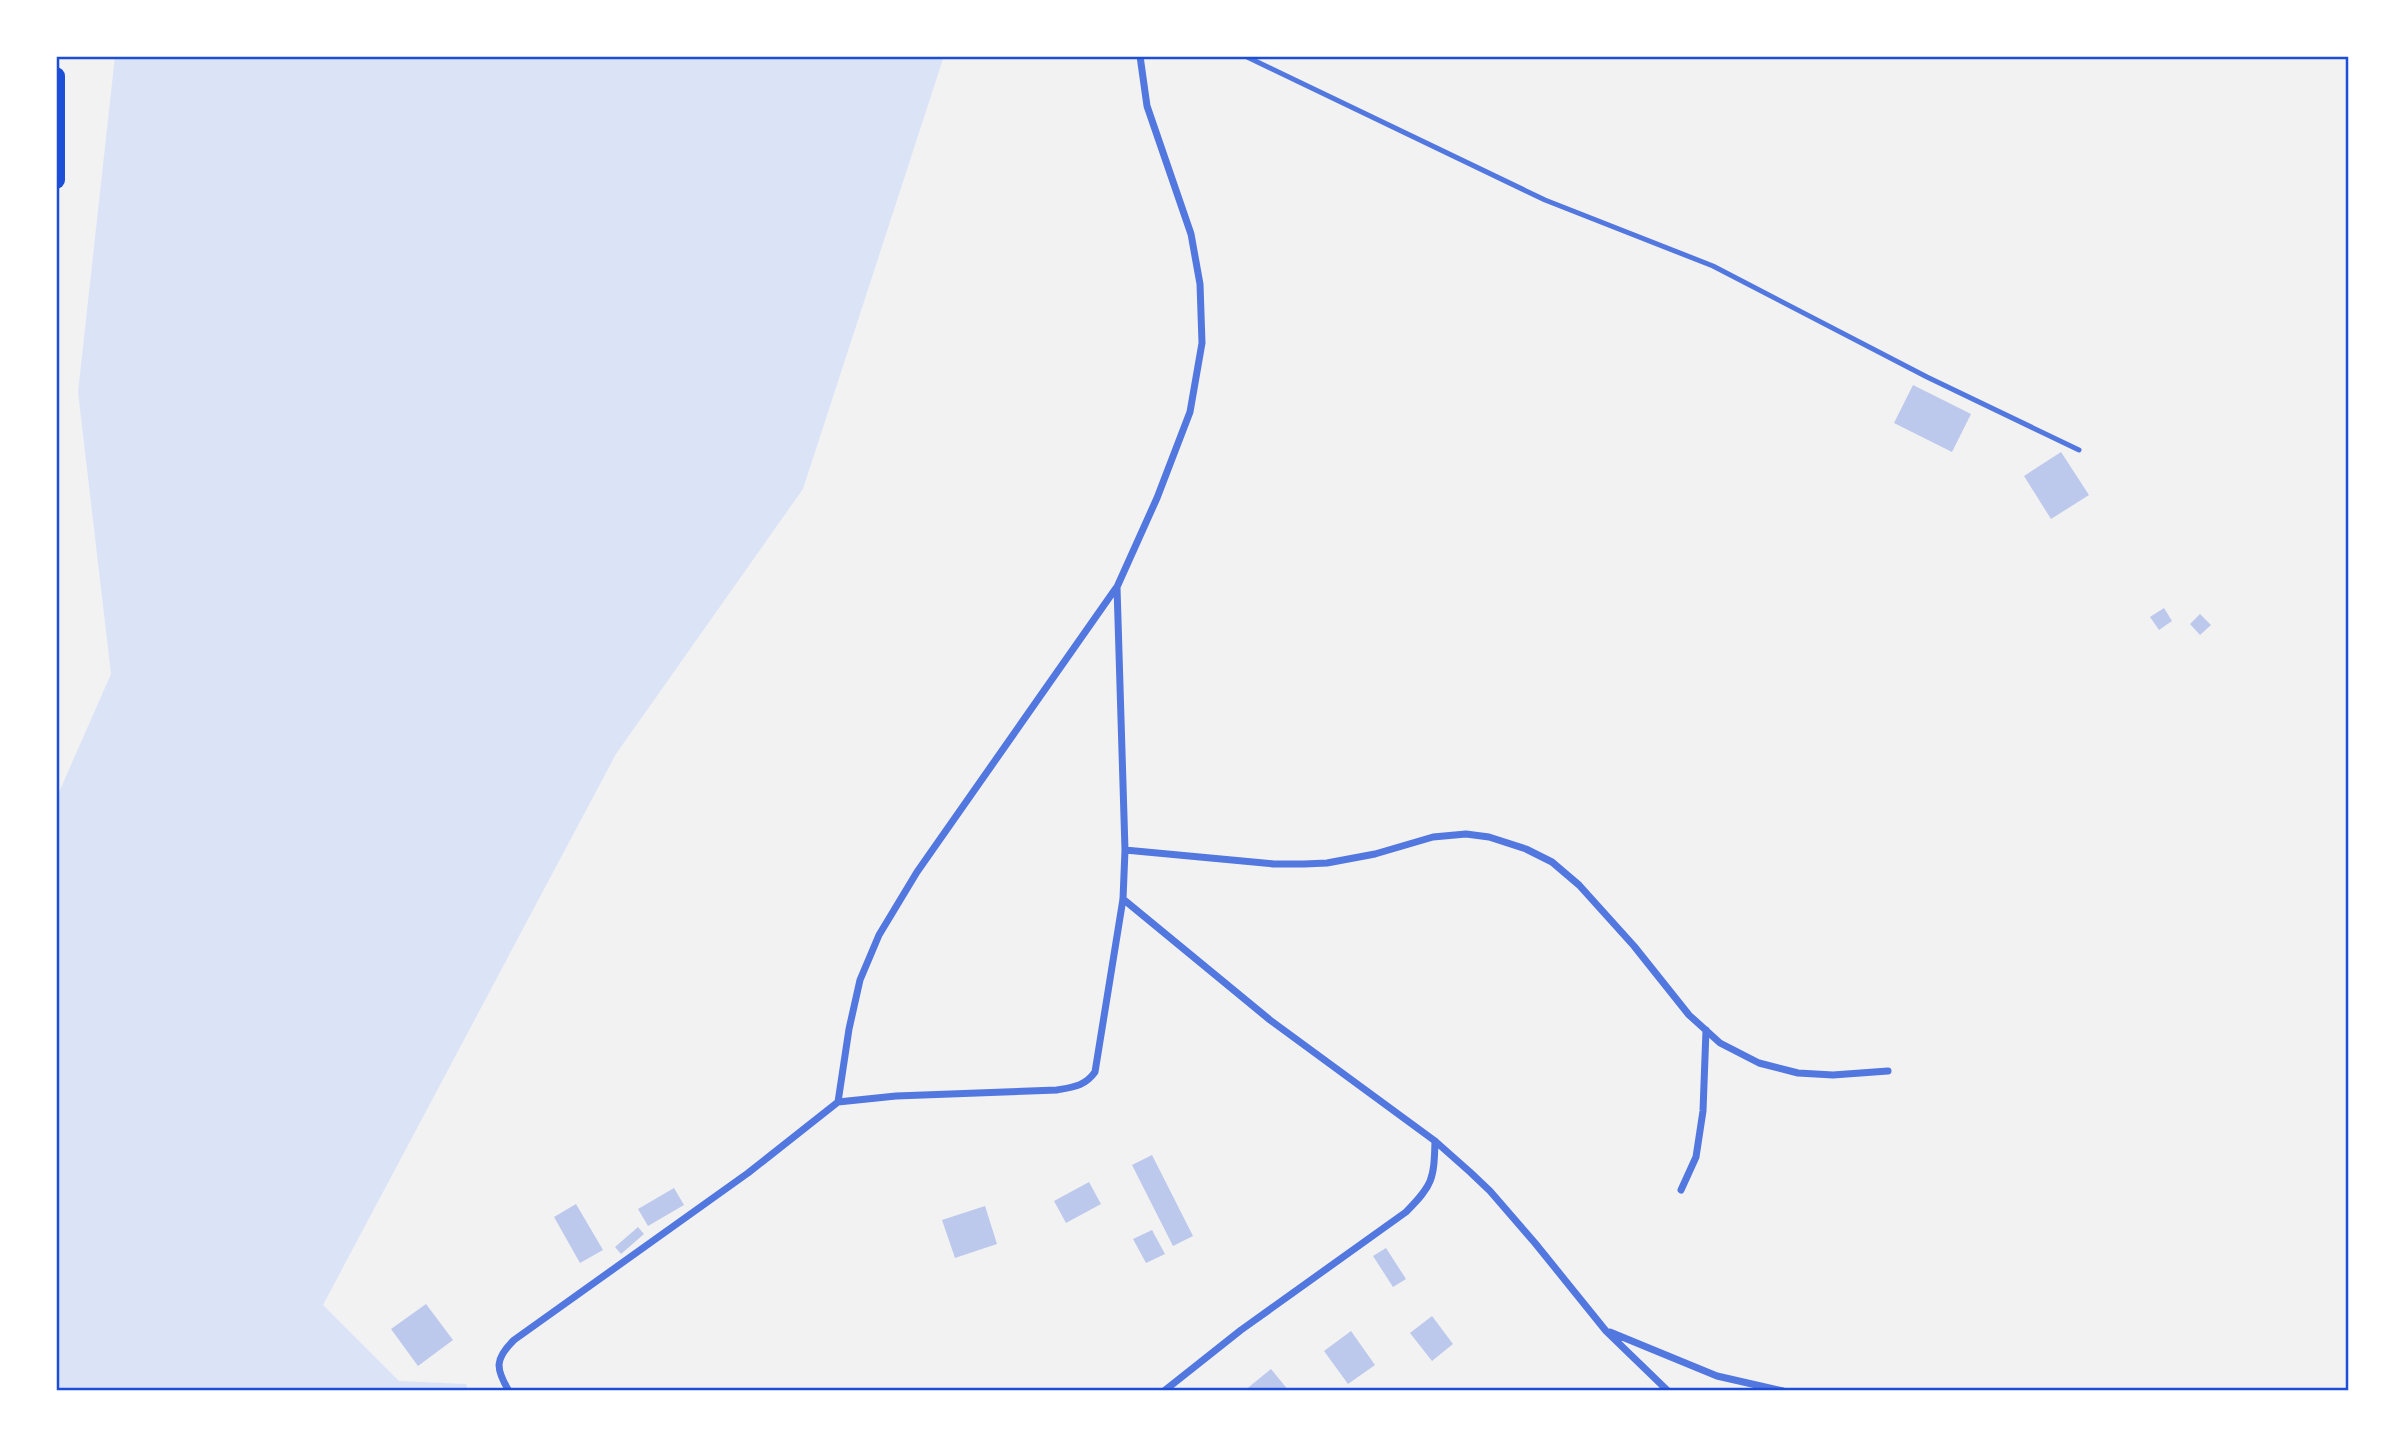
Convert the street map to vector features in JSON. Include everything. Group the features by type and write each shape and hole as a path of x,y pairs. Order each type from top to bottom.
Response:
{"highway":[{"path":"56,76 56,180"}],"street":[{"path":"838,1102 860,980 879,935 917,872 1117,587 1157,498 1190,412 1202,343 1200,284 1191,234 1147,106 1140,56"},
{"path":"509,1391 499,1370 499,1362 500,1354 514,1340 748,1172 838,1102 896,1096 1057,1090 1079,1087 1089,1081 1096,1072 1123,899 1125,850 1117,587"},
{"path":"1125,850 1274,864 1304,864 1327,863 1375,853 1433,837 1466,834 1489,837 1526,849 1552,862 1579,886 1634,946 1689,1015 1720,1043 1759,1063 1798,1073 1833,1075 1888,1071"},
{"path":"1123,899 1270,1020 1435,1141 1490,1191 1606,1331 1668,1391"},
{"path":"1681,1190 1696,1157 1703,1111 1706,1030"},
{"path":"1164,1391 1241,1330 1406,1212 1423,1196 1432,1180 1435,1141"},
{"path":"1606,1331 1717,1376 1783,1391"}],"lane":[{"path":"1245,56 1545,200 1713,266 1927,377 2079,450"}],"shaded area":[{"path":"115,56 944,56 803,489 616,754 323,1305 399,1381 466,1384 468,1391 56,1391 56,799 111,674 78,392"}],"building":[{"path":"1913,385 1971,414 1952,452 1894,423"},
{"path":"2061,452 2089,495 2051,519 2024,476"},
{"path":"2164,608 2172,621 2159,630 2150,617"},
{"path":"2200,614 2211,625 2200,635 2190,624"},
{"path":"1152,1155 1193,1236 1173,1246 1132,1165"},
{"path":"1089,1182 1101,1204 1066,1223 1054,1201"},
{"path":"674,1188 684,1205 648,1226 638,1209"},
{"path":"576,1204 603,1250 580,1263 554,1217"},
{"path":"985,1206 997,1244 955,1258 942,1220"},
{"path":"638,1227 644,1234 621,1254 615,1247"},
{"path":"1152,1230 1165,1254 1146,1263 1133,1239"},
{"path":"1386,1248 1406,1279 1393,1287 1373,1256"},
{"path":"426,1304 453,1340 418,1366 391,1329"},
{"path":"1432,1316 1453,1344 1432,1361 1410,1333"},
{"path":"1351,1331 1375,1365 1348,1384 1324,1351"},
{"path":"1271,1369 1289,1391 1244,1391"}]}
